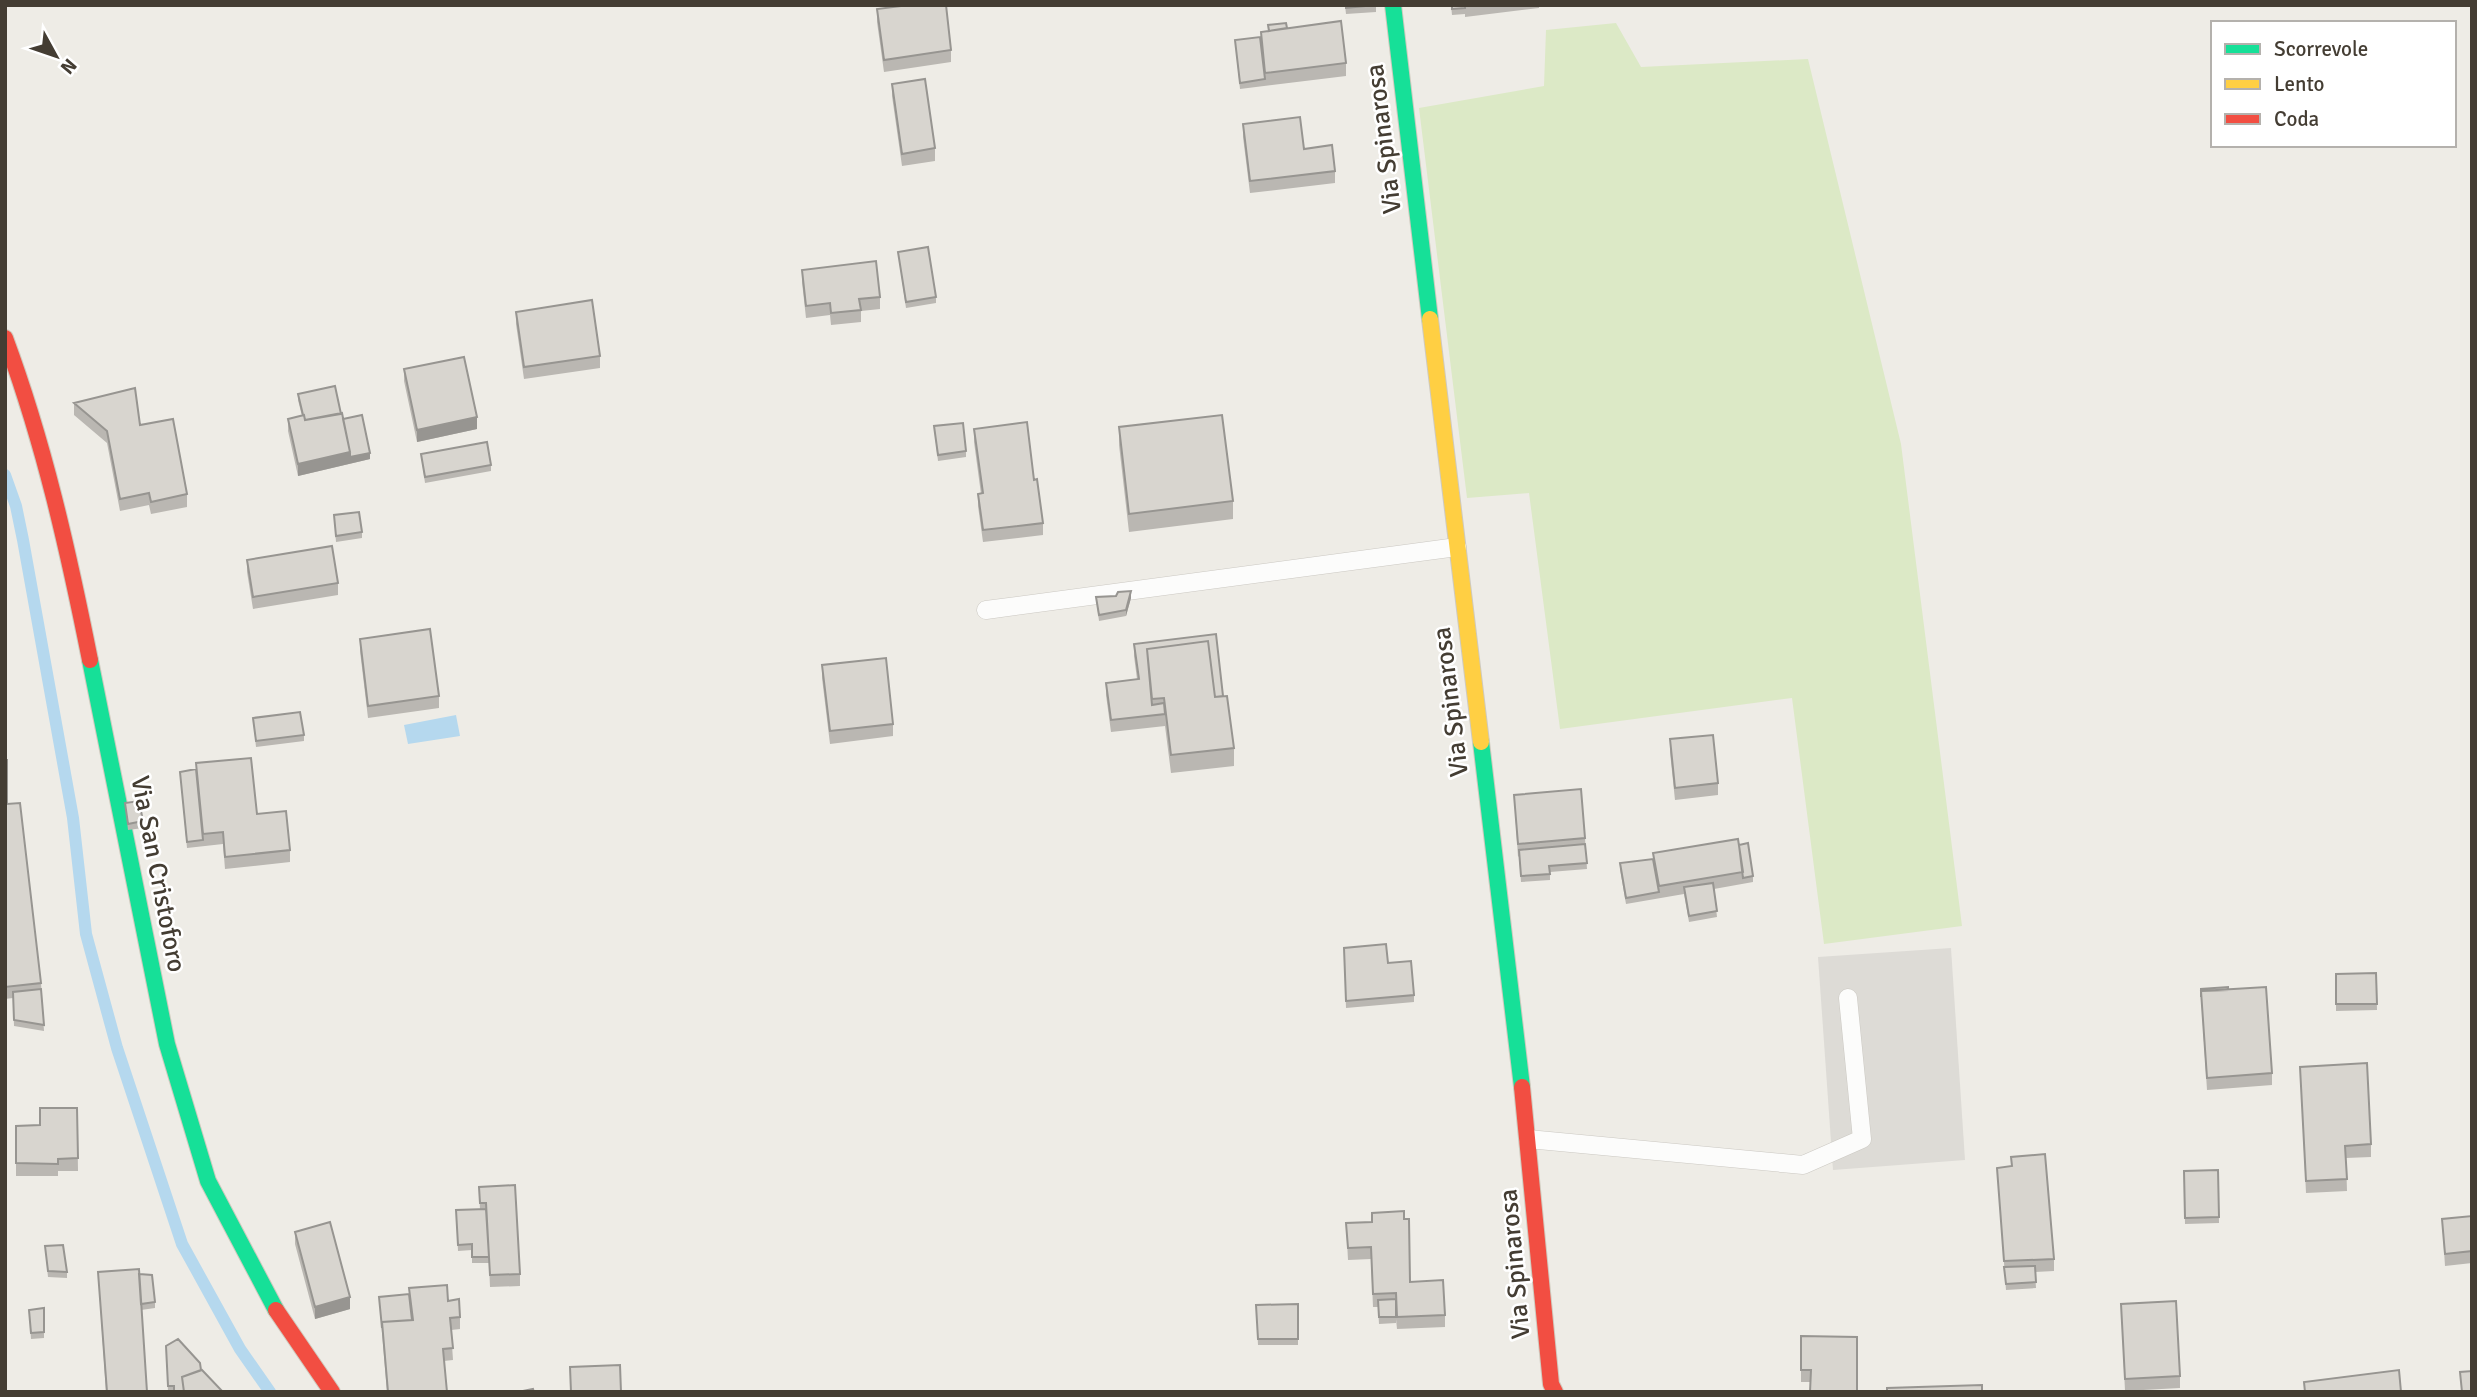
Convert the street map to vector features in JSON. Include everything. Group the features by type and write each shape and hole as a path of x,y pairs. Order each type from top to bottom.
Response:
{"street":[{"name":"Via Spinarosa","path":"1393,5 1528,1139 1551,1384 1555,1392"},
{"name":"Via San Cristoforo","path":"5,338 30,406 57,506 167,1044 208,1181 270,1302 332,1392"}],"lane":[{"path":"986,610 1457,547"},
{"path":"1528,1139 1803,1165 1862,1139 1848,998"}],"green space":[{"path":"1616,23 1641,67 1808,59 1901,444 1962,926 1824,944 1792,698 1560,729 1529,493 1467,498 1419,108 1544,86 1546,30"}],"shaded area":[{"path":"1951,948 1965,1160 1833,1170 1818,957"}],"water":[{"path":"456,715 460,736 408,744 404,725"}],"building":[{"path":"909,5 946,5 951,50 884,60 877,9"},
{"path":"1346,5 1376,5 1346,8"},
{"path":"1452,5 1465,5 1465,8 1452,9"},
{"path":"1341,21 1346,63 1265,73 1261,32"},
{"path":"1286,23 1287,28 1269,31 1268,25"},
{"path":"1260,37 1265,79 1240,83 1235,40"},
{"path":"925,79 935,148 902,154 892,84"},
{"path":"1300,117 1304,149 1332,145 1335,171 1250,181 1243,124"},
{"path":"928,247 936,297 906,302 898,252"},
{"path":"876,261 880,297 859,299 861,310 831,313 830,303 806,306 802,270"},
{"path":"592,300 600,356 524,367 516,312"},
{"path":"464,357 477,417 417,430 404,369"},
{"path":"335,386 341,414 305,420 298,394"},
{"path":"135,388 140,425 173,419 187,494 151,502 149,493 120,499 107,431 74,403"},
{"path":"342,413 350,452 298,464 288,419 304,415 305,420"},
{"path":"362,415 370,453 350,457 343,419"},
{"path":"1222,415 1233,501 1129,514 1119,427"},
{"path":"1027,422 1034,480 1037,479 1043,523 983,530 978,494 983,493 974,429"},
{"path":"963,423 966,451 938,455 934,426"},
{"path":"487,442 491,465 425,477 421,454"},
{"path":"359,512 362,532 336,536 334,515"},
{"path":"332,546 338,583 253,597 247,560"},
{"path":"1131,591 1126,610 1099,615 1096,597 1116,596 1118,592"},
{"path":"430,629 439,696 368,706 360,639"},
{"path":"1216,634 1223,696 1215,697 1208,641 1147,649 1152,705 1164,703 1165,714 1111,720 1106,683 1139,679 1134,644"},
{"path":"1208,641 1215,697 1227,696 1234,748 1171,755 1164,698 1152,699 1147,649"},
{"path":"886,658 893,724 830,731 822,665"},
{"path":"300,712 304,735 256,741 253,718"},
{"path":"1713,735 1718,783 1675,788 1670,739"},
{"path":"251,758 257,814 286,811 290,850 225,857 223,832 203,834 196,763"},
{"path":"5,760 7,804 20,803 41,983 5,987"},
{"path":"196,769 203,840 187,842 180,772"},
{"path":"1581,789 1585,838 1518,844 1514,795"},
{"path":"139,801 143,821 128,824 125,803"},
{"path":"1738,839 1743,872 1659,886 1653,853"},
{"path":"1748,843 1753,876 1743,878 1739,845"},
{"path":"1585,844 1587,863 1549,866 1550,874 1521,876 1519,850"},
{"path":"1653,859 1659,892 1626,898 1620,863"},
{"path":"1713,883 1717,911 1689,916 1684,887"},
{"path":"1386,944 1388,963 1411,961 1414,995 1346,1001 1344,948"},
{"path":"2376,973 2377,1004 2336,1004 2336,974"},
{"path":"2228,987 2228,990 2201,989"},
{"path":"2266,987 2272,1073 2207,1078 2201,991"},
{"path":"41,989 44,1025 14,1020 13,992"},
{"path":"2367,1063 2371,1144 2345,1146 2347,1179 2306,1181 2300,1067"},
{"path":"40,1108 77,1108 78,1158 58,1159 58,1164 16,1163 16,1126 40,1125"},
{"path":"2045,1154 2054,1259 2004,1261 1997,1168 2012,1166 2011,1157"},
{"path":"2218,1170 2219,1217 2185,1218 2184,1171"},
{"path":"515,1185 520,1274 490,1275 486,1203 480,1203 479,1187"},
{"path":"486,1209 489,1257 472,1257 472,1244 458,1245 456,1210"},
{"path":"1404,1211 1404,1219 1409,1219 1410,1282 1443,1280 1445,1315 1397,1317 1396,1293 1373,1294 1371,1247 1348,1248 1346,1223 1372,1222 1372,1213"},
{"path":"2472,1216 2472,1251 2445,1254 2442,1219"},
{"path":"330,1222 350,1297 315,1307 295,1232"},
{"path":"63,1245 67,1272 48,1271 45,1246"},
{"path":"2035,1266 2036,1282 2006,1284 2004,1267"},
{"path":"139,1269 147,1392 107,1392 98,1272"},
{"path":"139,1274 152,1275 155,1302 141,1304"},
{"path":"447,1285 448,1301 459,1299 460,1317 450,1318 453,1348 443,1349 447,1392 388,1392 382,1322 413,1320 409,1288"},
{"path":"409,1294 412,1320 382,1322 382,1328 379,1297"},
{"path":"1396,1299 1396,1317 1379,1317 1378,1300"},
{"path":"2176,1301 2180,1376 2125,1379 2121,1304"},
{"path":"1298,1304 1298,1339 1258,1339 1256,1305"},
{"path":"44,1308 44,1332 31,1333 29,1310"},
{"path":"1801,1336 1857,1337 1857,1392 1810,1392 1811,1370 1801,1370"},
{"path":"178,1339 200,1363 201,1370 182,1377 184,1392 174,1392 174,1386 168,1386 166,1346"},
{"path":"620,1365 621,1392 571,1392 570,1367"},
{"path":"202,1370 223,1392 184,1392 182,1377"},
{"path":"2399,1370 2401,1392 2305,1392 2304,1382"},
{"path":"2472,1371 2472,1392 2462,1392 2460,1372"},
{"path":"1982,1385 1982,1392 1887,1392 1887,1388"}],"waterway":[{"path":"5,475 16,506 23,540 73,818 86,934 117,1048 182,1244 240,1349 270,1392"}],"traffic: fast":[{"path":"1393,5 1430,319"},
{"path":"90,660 167,1044 208,1181 276,1310"},
{"path":"1481,742 1522,1087"}],"traffic: slow":[{"path":"1430,319 1481,742"}],"traffic: jam":[{"path":"5,338 32,417 54,497 90,660"},
{"path":"1522,1087 1551,1384 1555,1392"},
{"path":"276,1310 332,1392"}]}
